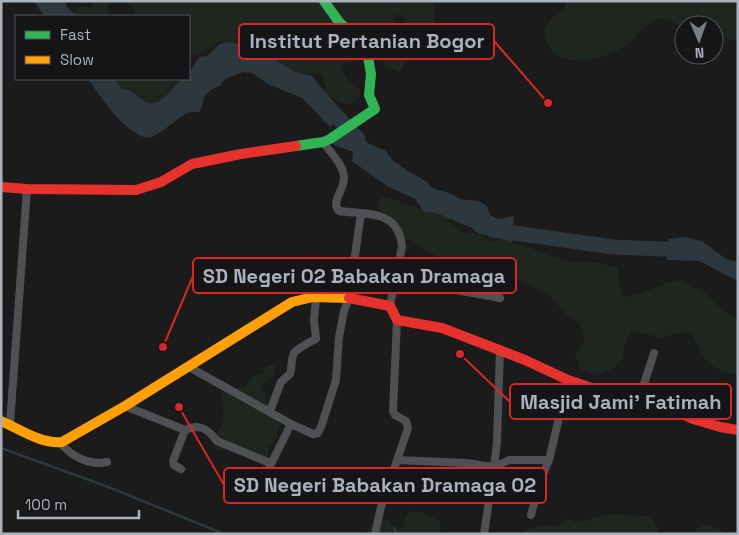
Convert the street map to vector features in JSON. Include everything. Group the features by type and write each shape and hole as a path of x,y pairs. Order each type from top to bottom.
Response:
{"street":[{"path":"1,187 128,190 146,188 174,175 184,168 200,162 326,140 356,122 374,108 369,95 371,80 368,57 355,38 339,22 324,1"},
{"path":"326,140 344,176 343,185 335,204 336,208 339,211 378,214 387,218 401,238 402,246 390,306 397,320 393,411 406,422 408,428 381,507 375,534"},
{"path":"27,189 5,423 47,441 60,442 125,406 292,302 306,296 349,298 390,306"},
{"path":"189,367 291,424 313,434 318,432 336,380 339,337 344,311 349,298 361,213"},
{"path":"396,279 500,298"},
{"path":"270,411 281,382 290,374 295,350 316,339 314,320 316,297"},
{"path":"397,320 442,328 500,350 568,380 663,406 704,422 738,430"},
{"path":"484,534 497,442 500,350"},
{"path":"639,399 654,353"},
{"path":"532,515 540,481 549,460 568,380"},
{"path":"125,406 185,430"},
{"path":"261,484 291,424"},
{"path":"181,469 174,465 173,461 185,430 193,426 201,428 212,435 217,441 270,464"},
{"path":"60,442 73,455 98,463 107,462"},
{"path":"397,460 494,466 509,460 549,460"}],"shaded area":[{"path":"32,1 65,1 67,7 76,15 43,15"},
{"path":"92,1 108,1 108,15 72,15 78,7 92,8"},
{"path":"127,1 359,1 370,3 373,1 434,1 434,27 428,35 413,37 403,16 396,14 393,25 394,31 407,59 400,72 386,66 376,55 370,52 368,57 342,64 345,76 360,90 360,98 356,102 347,104 339,102 326,94 321,74 313,72 296,75 274,57 267,54 252,56 235,43 220,41 190,57 190,15 134,15 135,10"},
{"path":"565,1 738,1 738,39 724,38 724,15 674,15 674,23 656,18 630,42 613,53 593,59 572,60 555,54 547,44 544,31 553,17 565,9"},
{"path":"235,43 259,54 267,54 295,72 312,76 343,115 330,127 302,98 268,84 252,73 243,72 225,79 220,86 212,89 205,96 200,112 188,113 157,135 143,137 125,125 116,116 89,80 115,80 122,89 133,92 148,103 153,103 164,98 181,80 190,80 190,71 199,57 207,56 219,44"},
{"path":"115,80 178,80 169,97 150,104"},
{"path":"352,127 368,143 386,151 392,160 426,181 432,188 452,194 460,199 479,201 487,206 490,215 498,219 514,216 512,243 504,238 479,234 472,228 436,213 424,212 415,199 387,186 352,161 353,152 334,145 331,139"},
{"path":"381,195 421,209 424,212 432,212 449,218 453,225 465,233 484,235 488,242 504,238 512,243 559,259 573,262 603,263 618,269 619,283 624,297 640,294 666,283 680,280 705,293 726,313 738,320 738,375 720,370 708,362 692,333 677,333 662,338 631,332 624,346 623,360 611,370 596,376 581,370 575,353 585,340 581,325 568,316 547,294 519,280 512,272 497,269 480,270 481,263 457,264 426,251 395,232 391,221 377,209"},
{"path":"686,237 702,241 726,259 738,262 738,281 699,261 667,260 669,239"},
{"path":"274,364 276,367 274,375 262,384 262,388 268,405 281,425 276,433 278,436 276,440 268,445 268,457 264,460 228,449 219,450 212,443 212,438 221,428 223,422 222,391 244,387 252,377 264,372 266,367"},
{"path":"413,511 422,512 440,521 441,534 366,534 372,523 376,520 388,520 394,528 402,528 407,514"},
{"path":"606,514 651,516 658,528 657,534 521,534 524,530 546,525 559,528 566,518 578,523"},
{"path":"701,523 727,533 738,530 738,534 694,534"}],"waterway":[{"path":"326,105 358,139"},
{"path":"493,230 613,247 686,250"},
{"path":"1,448 111,488 224,534"},
{"path":"394,528 397,534"}],"traffic: fast":[{"path":"296,146 323,142 330,139 375,109 369,95 371,74 368,57 355,37 339,22 324,1"}],"traffic: slow":[{"path":"1,421 46,441 62,442 125,406 292,302 313,297 349,298"}],"traffic: jam":[{"path":"1,187 136,190 161,182 192,164 296,146"},
{"path":"349,298 390,306 397,320 442,328 525,360 568,380 663,406 693,419 720,427 738,430"}],"place":[{"name":"Institut Pertanian Bogor","path":"548,103"},
{"name":"SD Negeri 02 Babakan Dramaga","path":"163,347"},
{"name":"Masjid Jami' Fatimah","path":"460,354"},
{"name":"SD Negeri Babakan Dramaga 02","path":"179,407"}]}
